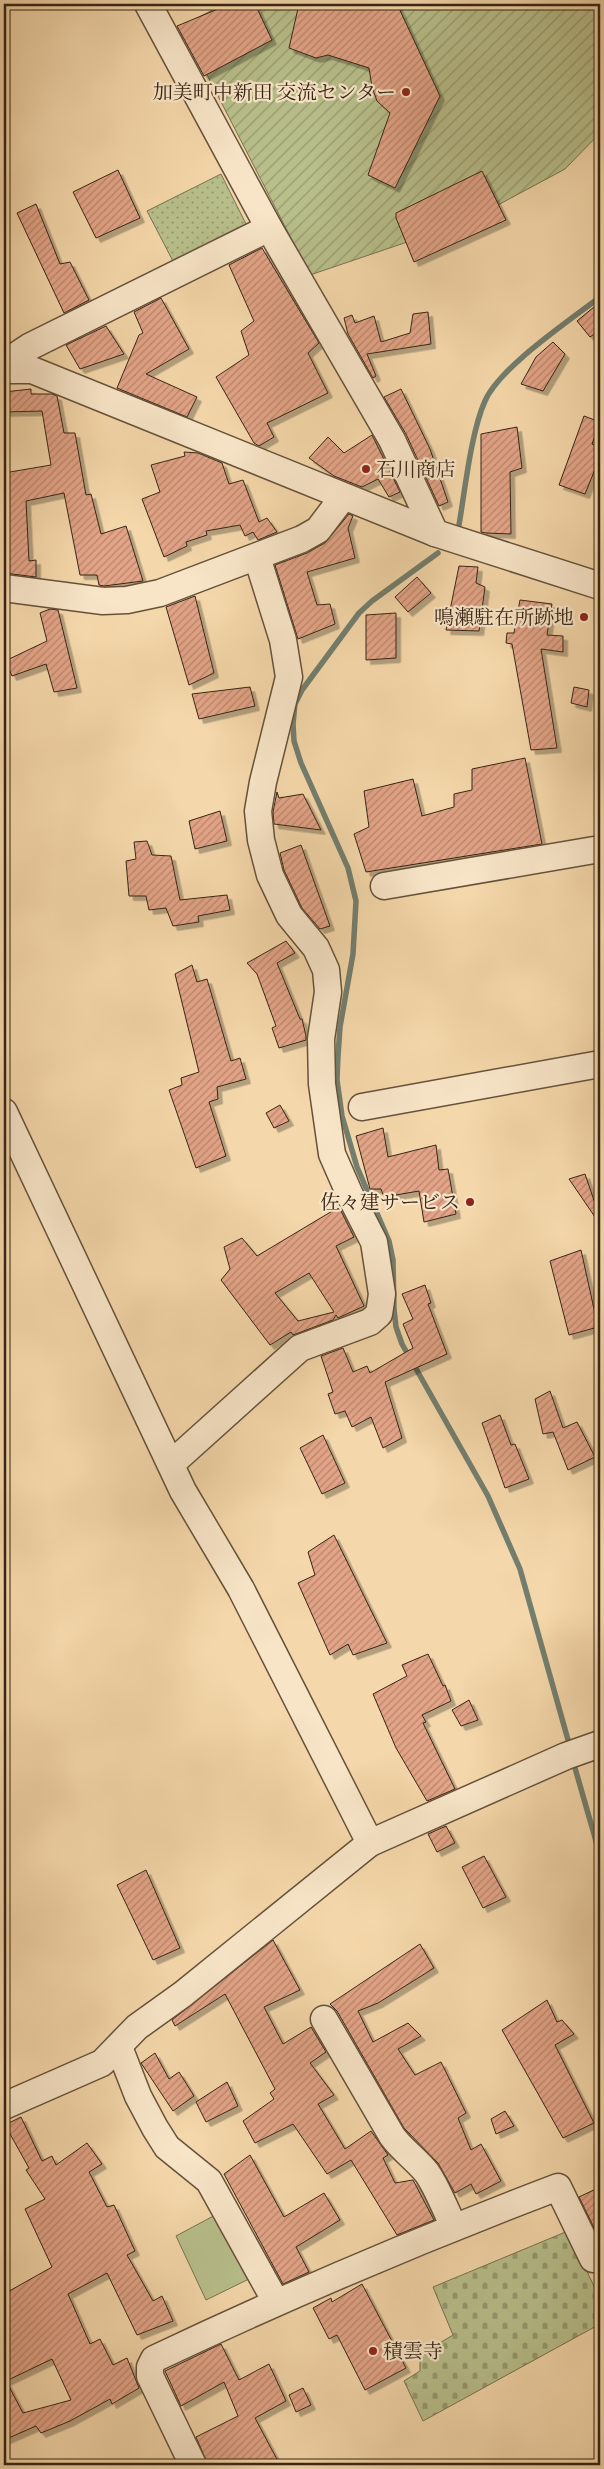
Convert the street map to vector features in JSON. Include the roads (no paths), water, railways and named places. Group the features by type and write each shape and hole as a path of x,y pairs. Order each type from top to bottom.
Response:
{"street":[{"path":"148,4 269,228 392,440 435,533"},
{"path":"5,370 17,355 29,347 269,228"},
{"path":"5,370 32,370 435,533 600,586"},
{"path":"4,588 103,601 128,600 160,593 302,539 318,530 344,497"},
{"path":"170,1464 300,1348 370,1322 379,1314 382,1294 374,1242 332,1154 322,1084 321,1039 328,992 326,970 316,948 289,915 270,875 261,840 258,811 263,782 289,677 283,640 257,557"},
{"path":"384,886 600,849"},
{"path":"362,1107 600,1064"},
{"path":"4,1112 170,1464 241,1588 370,1843"},
{"path":"4,2106 102,2063 137,2027 183,1994 370,1843 581,1751"},
{"path":"324,2019 392,2136 402,2149 420,2164 454,2226"},
{"path":"119,2047 138,2096 155,2128 167,2147 208,2181 276,2302"},
{"path":"193,2465 150,2376 150,2367 154,2359 276,2302 454,2226 558,2187 593,2259 600,2257"}],"waterway":[{"path":"459,525 476,429 485,401 493,388 536,345 600,297"},
{"path":"438,553 372,601 359,613 302,690 295,704 294,741 301,763 348,868 356,901 353,954 340,1027 337,1080 342,1116 357,1167 389,1241 393,1260 396,1327 402,1344 488,1496 520,1569 570,1747"},
{"path":"573,1761 600,1855"}],"place":[{"name":"加美町中新田 交流センター","path":"406,92"},
{"name":"石川商店","path":"366,469"},
{"name":"鳴瀬駐在所跡地","path":"584,617"},
{"name":"佐々建サービス","path":"470,1202"},
{"name":"積雲寺","path":"373,2351"}]}
